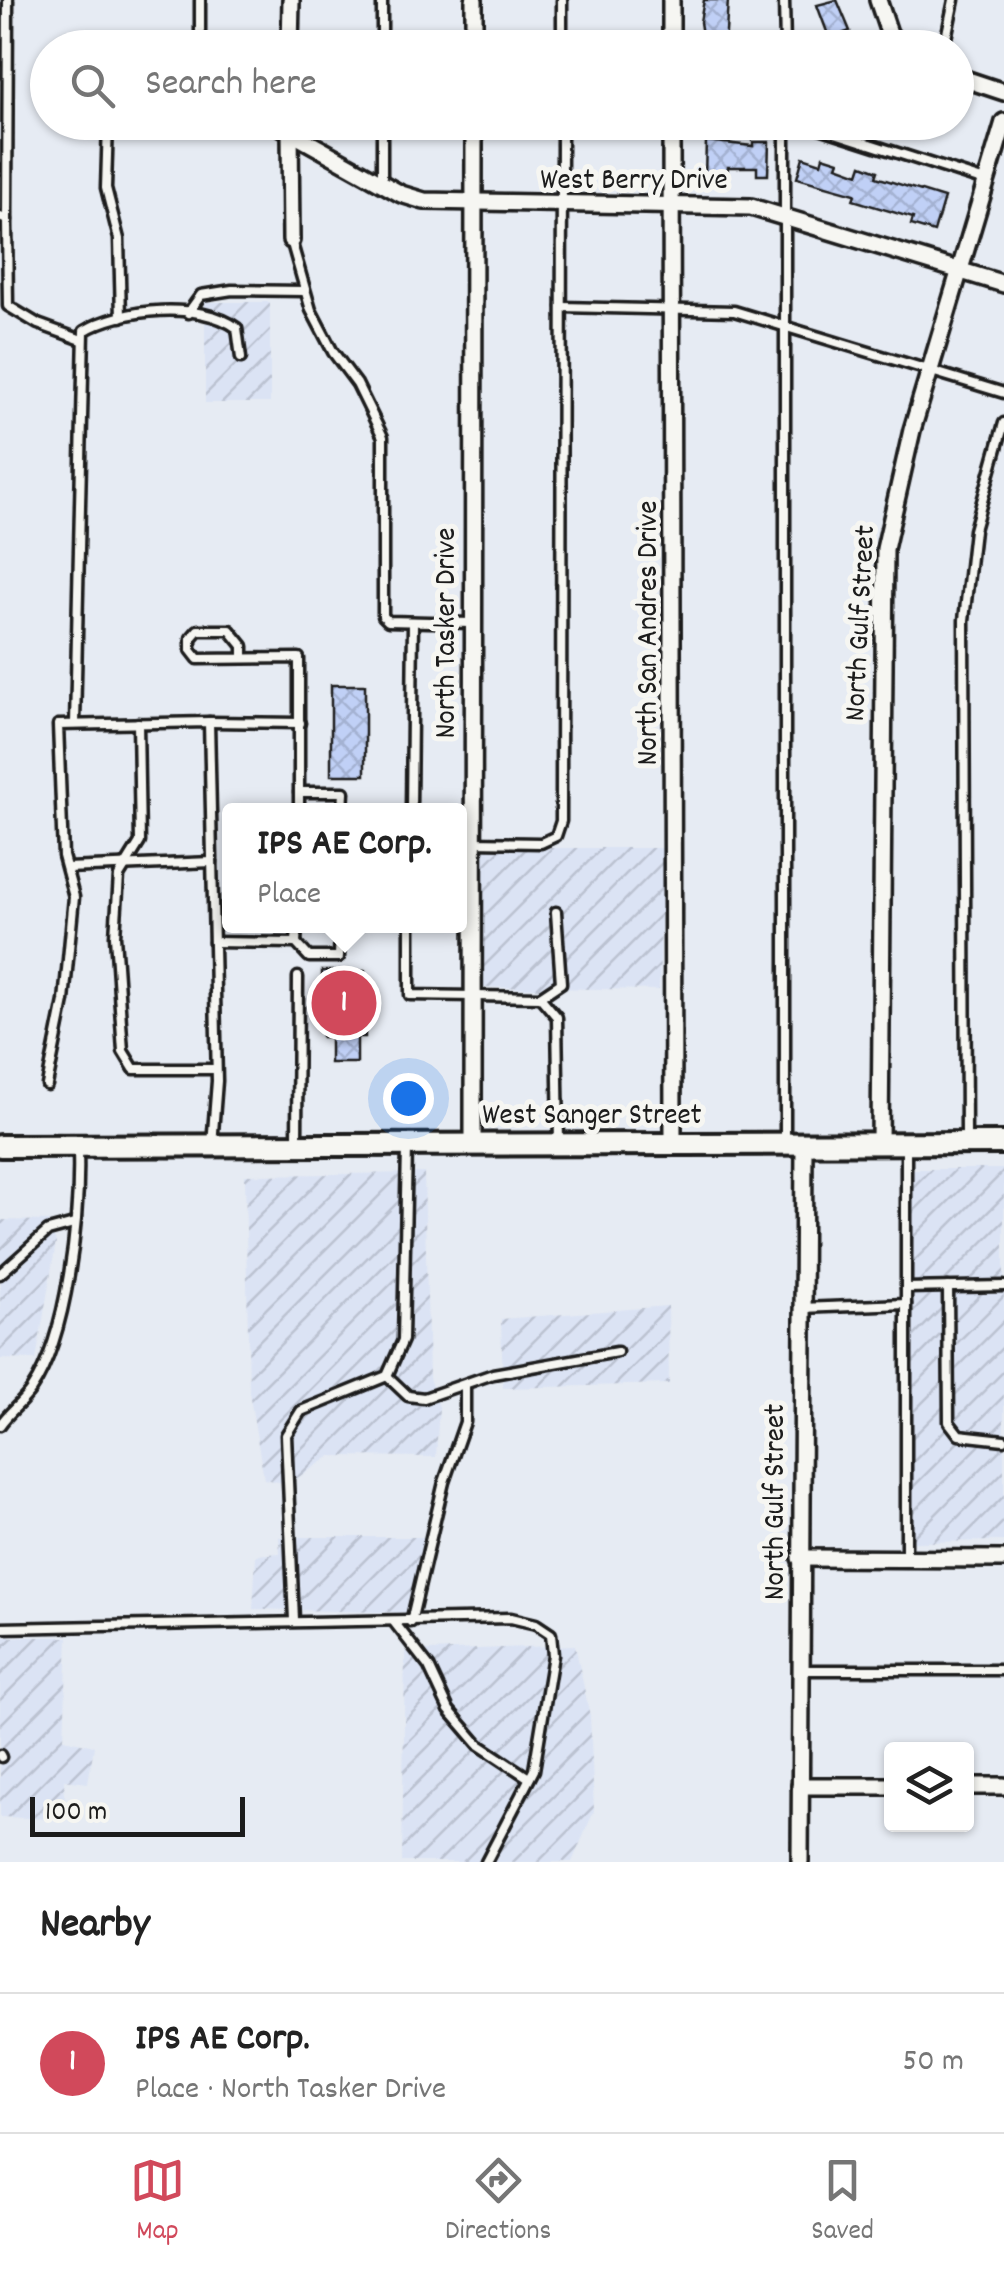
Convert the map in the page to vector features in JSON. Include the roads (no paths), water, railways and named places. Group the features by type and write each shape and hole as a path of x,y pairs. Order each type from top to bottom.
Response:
{"main road":[{"name":"West Sanger Street","path":"0,1146 1004,1143"}],"street":[{"path":"290,0 290,30"},
{"path":"474,0 474,30"},
{"path":"671,0 671,30"},
{"path":"878,0 889,30"},
{"path":"974,82 1004,92"},
{"name":"North Gulf Street","path":"880,1143 882,573 892,504 1004,122"},
{"path":"290,140 291,240"},
{"name":"West Berry Drive","path":"310,140 382,183 424,202 716,204 785,215 1004,284"},
{"name":"North Tasker Drive","path":"472,1143 474,140"},
{"name":"North San Andres Drive","path":"672,140 673,1144"},
{"name":"North Gulf Street","path":"795,1143 801,1308 800,1862"},
{"path":"800,1558 1004,1559"},
{"path":"800,1786 884,1786"},
{"path":"974,1786 1004,1786"}],"lane":[{"path":"8,0 4,219 8,306 38,324 82,340"},
{"path":"200,0 200,30"},
{"path":"382,0 382,30"},
{"path":"562,0 562,30"},
{"path":"784,0 785,30"},
{"path":"948,30 954,0"},
{"path":"107,140 106,188 118,239 121,317"},
{"path":"382,140 382,183"},
{"path":"472,842 541,843 556,836 561,822 562,140"},
{"path":"786,140 795,1143"},
{"path":"856,140 985,181"},
{"path":"291,240 305,291 333,352 357,384 384,437 383,616 388,621 472,623"},
{"path":"188,314 201,294 232,290 305,291"},
{"path":"562,306 734,311 1004,393"},
{"path":"76,724 74,630 84,451 84,331 100,320 121,317 188,314 224,318 237,328 241,358"},
{"path":"966,1143 964,620 974,530 1004,423"},
{"path":"411,803 413,622"},
{"path":"243,656 243,646 230,630 198,630 190,638 190,650 198,659 300,658 298,803"},
{"path":"208,722 216,1068 212,1145"},
{"path":"138,723 140,842 118,876 115,936 123,1051 134,1068 216,1068"},
{"path":"47,1084 64,1000 74,897 66,868 58,724 300,723"},
{"path":"299,792 344,792 343,803"},
{"path":"66,868 212,862"},
{"path":"410,933 410,995 540,997 561,983 556,912"},
{"path":"296,933 296,943"},
{"path":"214,942 296,943 310,957 339,957 340,933"},
{"path":"297,1144 298,976"},
{"path":"540,997 557,1016 559,1144"},
{"path":"906,1143 906,1558"},
{"path":"294,1620 286,1435 302,1411 387,1376 404,1340 407,1144"},
{"path":"0,1424 30,1390 45,1362 74,1224 78,1146"},
{"path":"0,1274 48,1231 74,1224"},
{"path":"906,1288 1004,1286"},
{"path":"948,1287 949,1422 959,1435 1004,1440"},
{"path":"801,1308 906,1304"},
{"path":"387,1376 408,1396 424,1398 503,1372 617,1352"},
{"path":"411,1622 444,1482 465,1422 466,1385"},
{"path":"0,1628 510,1618 536,1624 552,1634 553,1654 529,1778 486,1862"},
{"path":"394,1622 428,1667 449,1710 480,1745 529,1778"},
{"path":"800,1670 1004,1670"}],"place":[{"name":"IPS AE Corp.","path":"344,1003"}]}
